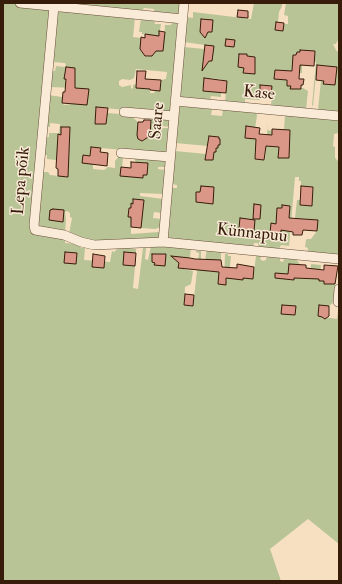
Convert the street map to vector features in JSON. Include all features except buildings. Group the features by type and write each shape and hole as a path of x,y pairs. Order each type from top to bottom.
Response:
{"street":[{"path":"20,3 183,19"},
{"name":"Saare","path":"163,242 184,3"},
{"name":"Lepa põik","path":"54,6 34,228 37,231 64,235 81,242 94,245 163,242"},
{"name":"Kase","path":"175,102 339,116"},
{"path":"124,112 174,116"},
{"path":"121,153 170,157"},
{"name":"Künnapuu","path":"163,242 339,259"},
{"path":"338,302 339,289"}],"green space":[{"path":"3,3 54,6 34,225 65,240 65,243 81,245 81,248 85,248 84,260 110,262 112,251 114,252 119,247 136,249 136,253 123,265 135,266 133,288 138,289 143,248 146,248 145,259 148,260 151,246 191,247 190,257 183,257 179,262 179,268 193,271 191,284 185,287 184,305 193,306 199,253 196,251 201,251 201,259 208,268 208,271 219,272 218,284 224,284 225,254 231,256 229,275 253,279 256,256 260,255 260,259 263,261 266,260 267,255 280,257 280,261 283,262 285,257 296,258 300,265 287,276 287,280 294,280 294,277 310,279 311,264 321,265 319,281 324,281 324,284 330,284 330,282 336,277 335,285 338,286 334,302 329,306 319,306 318,316 337,319 339,303 339,544 308,519 270,549 281,581 3,581"},
{"path":"51,3 181,3 179,15 154,12 154,9 144,8 141,13"},
{"path":"254,3 282,3 275,30 282,31 284,24 288,24 288,16 284,15 286,3 339,3 339,42 337,41 336,44 333,44 339,53 339,113 319,111 318,109 321,81 324,81 329,66 317,65 313,106 312,105 316,62 314,61 315,51 308,50 307,53 304,53 304,50 301,50 300,52 297,52 296,55 293,55 293,62 296,65 302,65 302,73 291,73 287,86 291,86 291,89 303,88 308,91 306,110 271,107 272,88 263,85 260,85 260,100 245,99 245,104 225,103 227,81 221,81 221,79 204,78 203,91 220,92 221,89 221,97 211,96 210,102 181,98 184,47 204,49 205,45 184,42 186,17 193,18 193,12 251,19"},
{"path":"60,11 135,17 133,37 141,38 140,49 142,49 144,55 147,57 153,55 155,51 163,51 163,46 160,41 164,41 165,25 171,25 172,22 178,24 170,112 96,107 95,124 106,124 108,113 130,115 138,122 138,139 142,141 146,139 146,136 150,137 151,117 167,120 170,123 170,127 162,126 162,128 170,128 167,152 164,154 91,147 90,153 93,169 104,170 108,167 115,168 115,161 120,155 123,158 122,168 143,178 143,175 147,175 147,163 136,162 133,157 166,159 165,167 158,167 158,169 165,170 163,194 140,193 140,196 163,199 162,213 154,212 153,218 162,219 161,227 155,229 141,228 144,200 134,199 133,204 131,204 131,208 129,208 128,217 131,217 131,234 159,232 160,235 157,238 99,243 69,234 72,218 70,217 70,213 67,211 65,212 65,233 37,226 41,172 48,172 50,175 68,177 68,168 57,158 56,160 47,159 47,155 43,155 44,137 49,137 49,133 59,133 60,124 50,123 50,127 45,127 48,95 62,97 62,103 64,105 73,104 74,94 77,88 49,87 51,71 55,71 56,66 65,67 66,65 65,63 52,62 57,13","holes":["136,69 167,72 166,79 161,80 160,91 150,93 150,86 140,85 139,88 136,88 136,84 133,85 133,89 131,88 131,85 122,87 119,85 119,81 122,79 130,80 134,78","61,127 70,135 70,146 57,145 58,134 61,134"]},
{"path":"141,18 154,20 155,24 161,24 159,36 142,34 142,32 139,32"},
{"path":"180,106 212,109 211,115 222,116 223,109 256,112 257,116 255,128 246,126 245,138 259,139 255,159 265,160 267,130 272,131 273,147 279,147 279,158 288,158 290,130 284,129 285,115 339,119 339,133 334,134 333,146 335,147 335,158 339,162 339,251 337,255 307,253 308,248 305,247 306,240 311,239 317,231 317,220 295,218 297,200 300,200 300,205 312,206 313,187 301,186 299,177 295,177 289,246 281,245 279,249 259,248 258,243 254,243 253,247 169,237 172,188 177,188 177,185 172,184 175,151 206,154 206,159 213,160 214,152 216,152 218,145 220,145 219,137 209,136 208,146 175,143"},
{"path":"207,249 221,250 221,260 205,260"}]}
